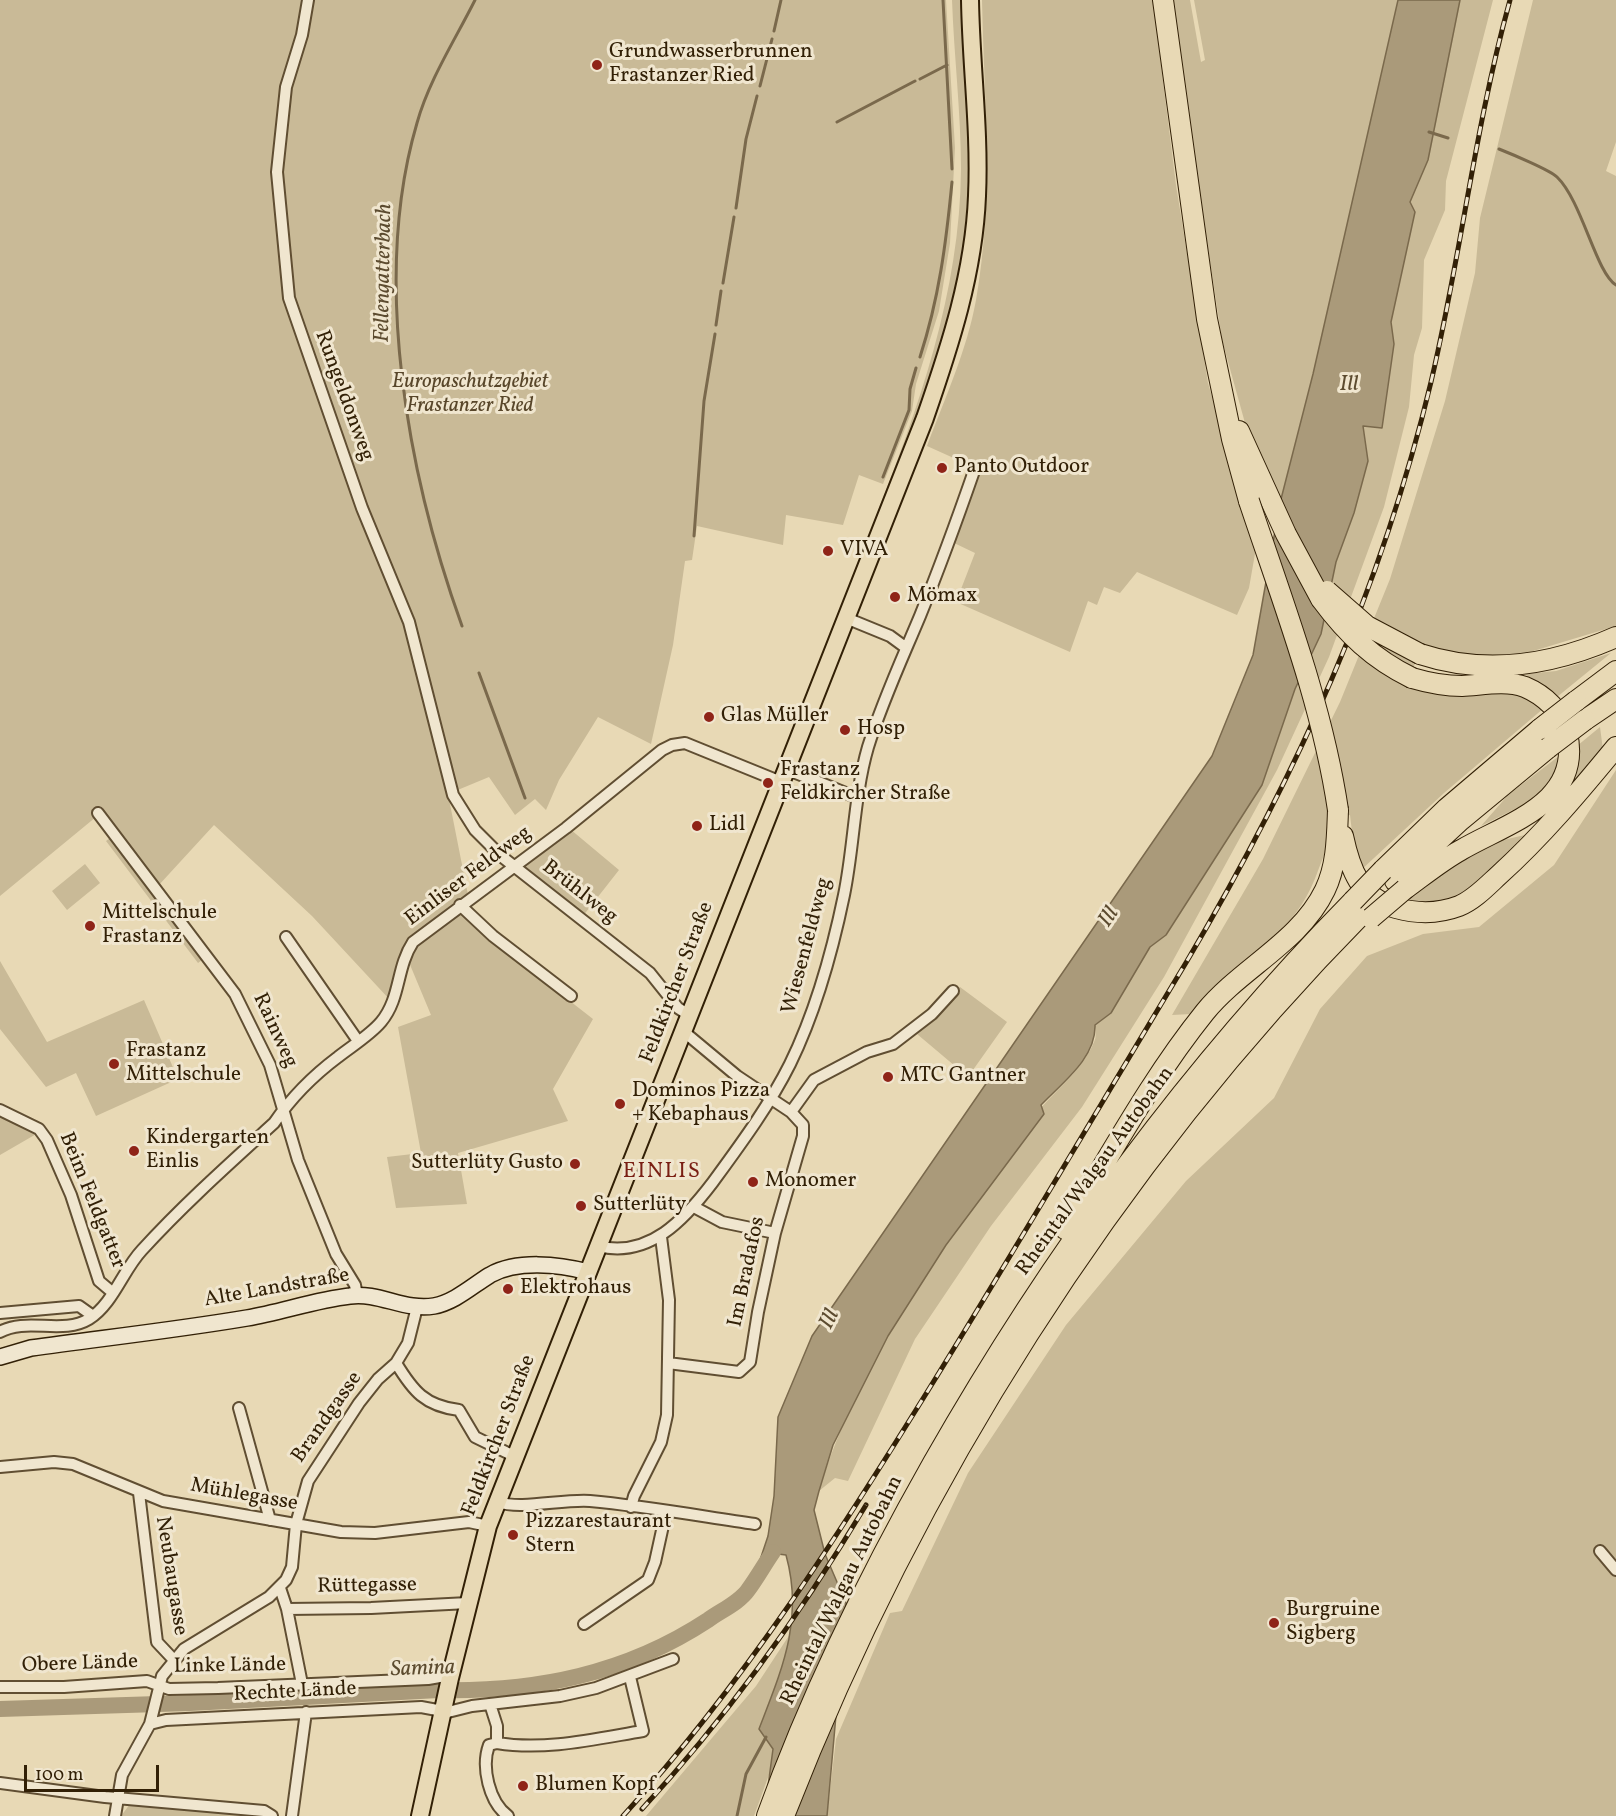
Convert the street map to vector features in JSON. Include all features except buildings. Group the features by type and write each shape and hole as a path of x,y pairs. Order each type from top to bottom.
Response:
{"highway":[{"path":"1162,0 1198,268 1232,439 1249,501 1312,692 1329,755 1348,862 1355,879 1369,895 1391,907 1413,913 1443,911 1461,905 1509,866 1559,816 1616,747"},
{"path":"1226,404 1286,534 1321,599 1356,641 1381,662 1412,678 1444,685 1506,683 1530,689 1545,699 1561,717 1566,729 1569,753 1564,776 1544,803 1460,850 1394,880"},
{"path":"1305,567 1346,610 1367,626 1420,654 1463,665 1521,665 1551,661 1616,637"},
{"name":"Rheintal/Walgau Autobahn","path":"1394,880 1447,808 1540,729 1616,671"},
{"name":"Rheintal/Walgau Autobahn","path":"784,1816 826,1710 871,1615 933,1496 1022,1344 1154,1157 1203,1092 1363,910 1461,820 1548,748 1616,699"},
{"path":"1024,1312 1048,1257 1165,1065 1225,989 1285,940 1309,916 1325,891 1333,870 1338,810"},
{"name":"Rheintal/Walgau Autobahn","path":"767,1816 818,1689 877,1566 968,1402 1070,1242 1167,1113 1227,1038 1301,953 1363,910"}],"main road":[{"name":"Feldkircher Straße","path":"420,1816 450,1676 488,1526 925,418 945,362 960,309 977,198 978,154 970,0"},
{"name":"Alte Landstraße","path":"0,1357 32,1348 247,1318 357,1295 417,1307 444,1303 492,1274 515,1267 540,1266 588,1272"}],"street":[{"name":"Rungeldonweg","path":"308,0 300,43 288,80 277,172 289,298 363,508 410,622 453,795"},
{"name":"Wiesenfeldweg","path":"598,1246 618,1249 661,1236 673,1228 694,1207 771,1098 801,1040 833,944 845,893 867,750 974,471"},
{"path":"846,618 890,636 905,647"},
{"name":"Einliser Feldweg","path":"93,1316 141,1251 274,1123 283,1110 335,1059 380,1023 394,1005 400,966 413,942 460,904 514,868 672,745 685,743 784,775"},
{"path":"784,775 858,798"},
{"name":"Brühlweg","path":"453,795 475,830 514,868 650,973 678,1008 686,1023"},
{"name":"Rainweg","path":"98,813 235,994 270,1065 282,1099 283,1110 298,1160 336,1254 355,1285 357,1295"},
{"path":"460,904 493,936 571,996"},
{"path":"286,937 358,1041"},
{"path":"686,1023 737,1076 791,1112 814,1080 906,1036 953,992"},
{"name":"Beim Feldgatter","path":"0,1110 39,1129 47,1140 71,1195 99,1281 112,1292"},
{"name":"Im Bradafos","path":"668,1363 740,1372 750,1362 775,1233 803,1136 802,1125 791,1112"},
{"path":"694,1207 722,1222 775,1233"},
{"path":"631,1507 661,1442 667,1415 669,1292 661,1236"},
{"path":"0,1313 79,1306 93,1316 75,1325 11,1328 0,1332"},
{"name":"Brandgasse","path":"280,1588 292,1567 296,1524 308,1481 359,1403 378,1379 396,1363 408,1343 417,1307"},
{"path":"396,1363 408,1384 424,1399 441,1408 459,1410 475,1437 516,1457"},
{"path":"239,1408 270,1520"},
{"name":"Mühlegasse","path":"0,1467 54,1462 73,1464 95,1471 139,1493 163,1501 341,1532 375,1533 469,1522 488,1526"},
{"name":"Neubaugasse","path":"139,1493 157,1642 173,1659"},
{"path":"498,1502 509,1506 543,1502 589,1501 755,1524"},
{"path":"584,1624 648,1580 655,1562 666,1512"},
{"path":"1600,1551 1616,1570"},
{"path":"115,1816 122,1775 152,1720 162,1676 173,1659 184,1649 280,1588"},
{"name":"Rüttegasse","path":"280,1588 287,1608 371,1608 468,1603"},
{"name":"Linke Lände","path":"287,1608 302,1684"},
{"name":"Rechte Lände","path":"152,1720 421,1707 443,1709 560,1696 630,1677 673,1659"},
{"name":"Linke Lände","path":"159,1690 428,1679 450,1676"},
{"path":"508,1816 496,1802 487,1776 489,1745 497,1743 519,1747 577,1743 643,1731 630,1677"},
{"name":"Obere Lände","path":"0,1687 64,1687 147,1681 159,1690"},
{"path":"490,1704 496,1719 497,1743"},
{"path":"292,1816 306,1712"},
{"path":"0,1783 264,1811 272,1816"}],"green space":[{"name":"Europaschutzgebiet Frastanzer Ried","path":"0,0 946,0 955,148 950,243 939,311 916,384 912,411 883,484 859,475 843,525 786,515 783,545 697,526 692,560 685,561 673,645 651,744 598,717 559,780 546,810 535,799 515,815 489,777 448,794 468,895 456,904 489,938 593,1019 553,1089 568,1121 458,1153 467,1204 396,1208 387,1157 421,1153 398,1027 431,1015 403,948 391,1001 312,916 214,825 158,886 102,812 0,896"},
{"path":"952,0 960,0 968,134 965,235 953,300 936,364 879,520 874,521 921,392 945,304 953,260 959,215 961,169"},
{"path":"982,0 1153,0 1176,185 1208,383 1256,548 1249,588 1237,615 1137,572 1120,593 1104,587 1097,605 1088,601 1070,652 956,602 975,553 952,542 978,469 927,446 967,337 982,262 986,150"},
{"path":"1170,0 1190,0 1201,62 1205,60 1194,0 1398,0 1313,374 1280,503 1245,423 1222,340"},
{"path":"1460,0 1493,0 1446,181 1445,210 1424,260 1422,328 1414,355 1409,407 1384,507 1329,657 1277,770 1164,977 1082,1107 991,1226 915,1339 848,1481 835,1478 819,1491 858,1393 910,1300 1028,1124 1088,1054 1096,1036 1095,1025 1111,1013 1150,947 1166,935 1262,785 1295,689 1321,634 1336,562 1354,513 1368,461 1363,425 1382,427 1394,344 1391,322 1415,212 1409,202 1428,160"},
{"path":"1533,0 1616,0 1616,142 1606,171 1616,176 1616,626 1510,658 1468,659 1421,646 1407,686 1452,696 1512,693 1544,708 1444,793 1360,871 1355,858 1350,815 1329,819 1329,838 1324,856 1311,888 1292,918 1225,977 1191,1014 1172,1015 1263,859 1340,702 1390,579 1445,401 1475,273 1480,218"},
{"path":"1611,653 1557,697 1525,674 1556,671"},
{"path":"1600,727 1603,750 1571,789 1577,746"},
{"path":"1559,756 1558,777 1533,800 1481,826 1508,795"},
{"path":"1616,770 1616,1816 827,1816 836,1739 890,1613 902,1611 968,1473 1066,1325 1186,1181 1274,1098 1320,1009 1367,956 1423,934 1479,927 1554,865"},
{"path":"564,824 619,870 579,921 506,868"},
{"path":"1534,833 1472,890 1433,908 1399,904 1434,875 1485,844"},
{"path":"110,838 202,960 198,963 106,841"},
{"path":"85,864 100,883 67,910 52,891"},
{"path":"0,961 47,1042 144,1000 178,1079 96,1116 76,1073 46,1087 0,1029"},
{"path":"960,987 1007,1022 968,1077 917,1034"},
{"path":"0,1114 38,1133 0,1155"},
{"path":"790,1634 784,1663 759,1729 773,1749 770,1772 754,1816 646,1816 756,1686"},
{"path":"130,1804 245,1812 246,1816 121,1816"}],"water":[{"name":"Ill","path":"1398,0 1460,0 1428,160 1410,202 1415,212 1391,322 1394,344 1382,428 1363,426 1368,461 1354,513 1336,562 1321,634 1295,689 1262,785 1166,935 1150,947 1111,1013 1095,1025 1094,1037 1084,1059 1041,1105 1044,1114 946,1245 888,1336 833,1445 814,1510 825,1554 846,1603 827,1816 764,1816 773,1749 759,1729 788,1644 793,1601 786,1555 778,1554 767,1570 760,1570 758,1566 768,1536 774,1496 778,1417 812,1336 1212,756 1253,655 1280,503 1313,374"}],"waterway":[{"name":"Fellengatterbach","path":"462,626 426,506 412,442 402,377 397,311 397,246 404,183 422,107 435,76 475,0"},
{"path":"774,31 781,0"},
{"path":"943,0 952,169"},
{"path":"760,86 772,39"},
{"path":"920,79 947,65"},
{"path":"837,122 915,81"},
{"path":"736,208 746,139 757,96"},
{"path":"1429,132 1448,138"},
{"path":"1499,149 1557,177 1574,202 1602,266 1616,285"},
{"path":"920,357 941,271 952,182"},
{"path":"723,283 734,217"},
{"path":"716,325 721,291"},
{"path":"694,536 704,401 715,334"},
{"path":"883,477 909,410 910,389 916,368"},
{"name":"Fellengatterbach","path":"479,673 525,798"},
{"name":"Samina","path":"0,1709 475,1690 545,1683 612,1666 677,1639 740,1599 773,1552"},
{"path":"737,1816 746,1774 766,1737"}],"railway":[{"path":"623,1816 668,1765 751,1658 865,1491 969,1324 1187,961 1227,892 1299,752 1361,608 1411,459 1442,334 1487,95 1510,0"},
{"path":"642,1809 704,1738 762,1663 816,1585 866,1505"}],"place":[{"name":"Grundwasserbrunnen Frastanzer Ried","path":"597,65"},
{"name":"Panto Outdoor","path":"942,468"},
{"name":"VIVA","path":"828,551"},
{"name":"Mömax","path":"895,597"},
{"name":"Glas Müller","path":"709,717"},
{"name":"Hosp","path":"845,730"},
{"name":"Frastanz Feldkircher Straße","path":"768,783"},
{"name":"Lidl","path":"697,826"},
{"name":"Mittelschule Frastanz","path":"90,926"},
{"name":"Frastanz Mittelschule","path":"114,1064"},
{"name":"MTC Gantner","path":"888,1077"},
{"name":"Dominos Pizza + Kebaphaus","path":"620,1104"},
{"name":"Kindergarten Einlis","path":"134,1151"},
{"name":"Sutterlüty Gusto","path":"575,1164"},
{"name":"Monomer","path":"753,1182"},
{"name":"Sutterlüty","path":"581,1206"},
{"name":"Elektrohaus","path":"508,1289"},
{"name":"Pizzarestaurant Stern","path":"513,1535"},
{"name":"Burgruine Sigberg","path":"1274,1623"},
{"name":"Blumen Kopf","path":"523,1786"}],"district":[{"name":"EINLIS","path":"662,1173"}]}
